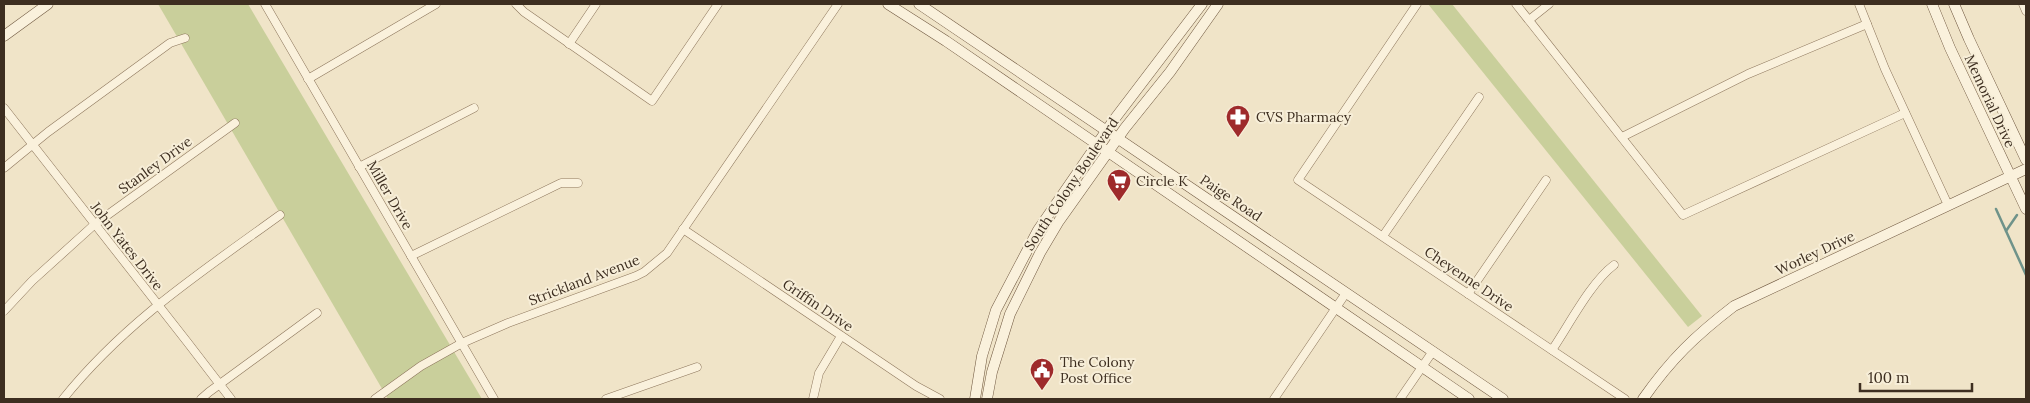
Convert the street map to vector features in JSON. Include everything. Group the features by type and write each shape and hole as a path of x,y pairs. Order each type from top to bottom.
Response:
{"main road":[{"path":"4,36 48,4"},
{"path":"888,4 980,64 1469,399"},
{"name":"Paige Road","path":"919,4 1503,399"},
{"name":"South Colony Boulevard","path":"974,399 982,356 996,310 1038,230 1106,130 1202,4"},
{"name":"South Colony Boulevard","path":"987,399 992,372 1003,333 1024,283 1059,221 1118,138 1179,59 1216,4"},
{"name":"Memorial Drive","path":"1932,4 1950,48 2026,209"},
{"name":"Memorial Drive","path":"1954,4 2026,160"},
{"path":"980,64 990,51"},
{"path":"1161,59 1179,59"},
{"name":"Worley Drive","path":"1642,399 1684,347 1702,330 1734,306 2026,169"},
{"path":"1200,215 1207,199"},
{"path":"1012,278 1024,283"},
{"path":"987,339 1003,333"}],"street":[{"name":"Miller Drive","path":"265,4 494,399"},
{"path":"308,79 436,4"},
{"path":"516,4 524,12 652,101 718,4"},
{"path":"569,44 596,4"},
{"name":"Strickland Avenue","path":"375,399 420,366 462,343 508,323 624,281 644,272 667,253 838,4"},
{"path":"1516,4 1683,215 1904,113"},
{"path":"1529,20 1549,4"},
{"path":"1859,4 1904,113 1948,205"},
{"path":"2023,4 2026,11"},
{"name":"Cheyenne Drive","path":"1413,5 1298,180 1625,399"},
{"path":"1622,137 1748,74 1867,24"},
{"path":"4,168 32,145 170,43 185,38"},
{"path":"1383,236 1479,97"},
{"name":"John Yates Drive","path":"4,108 231,399"},
{"path":"359,167 474,108"},
{"name":"Stanley Drive","path":"4,311 32,281 95,224 235,123"},
{"path":"1468,294 1546,180"},
{"path":"411,256 561,183 578,183"},
{"path":"63,399 91,366 127,330 157,304 280,216"},
{"name":"Griffin Drive","path":"683,228 916,386 940,399"},
{"path":"1552,350 1596,283 1606,270 1614,265"},
{"path":"1274,399 1346,293"},
{"path":"201,399 317,313"},
{"path":"813,399 819,373 842,336"},
{"path":"1400,399 1433,352"},
{"path":"606,399 697,367"}],"green space":[{"path":"158,4 248,4 482,399 388,399"},
{"path":"1428,4 1452,4 1702,316 1688,327"}],"waterway":[{"path":"1996,209 2026,275"},
{"path":"2006,231 2017,215"}],"place":[{"name":"CVS Pharmacy","path":"1238,138"},
{"name":"Circle K","path":"1119,202"},
{"name":"The Colony Post Office","path":"1042,391"}]}
